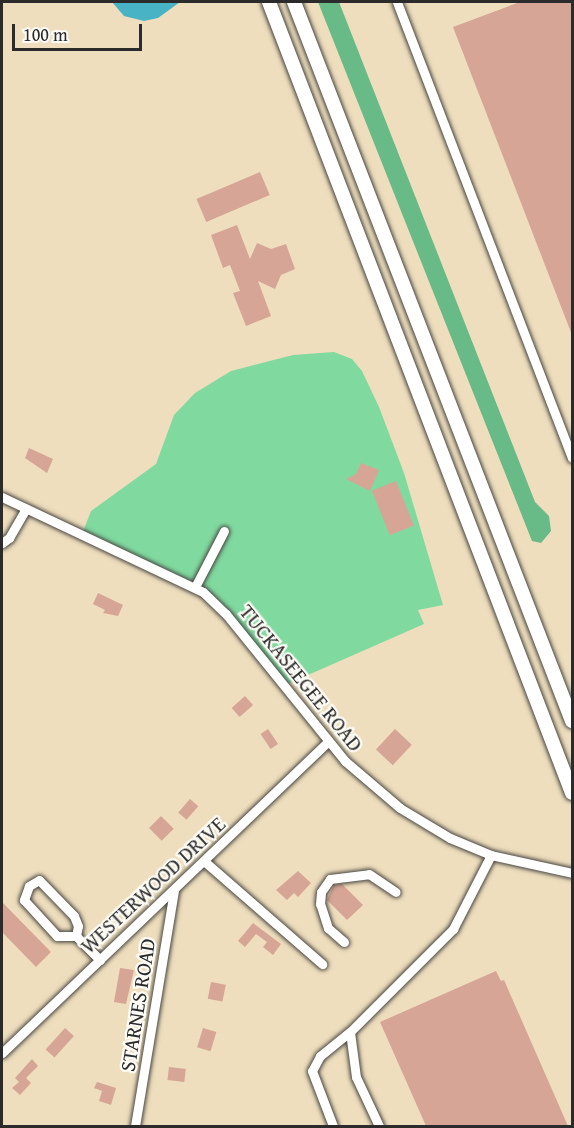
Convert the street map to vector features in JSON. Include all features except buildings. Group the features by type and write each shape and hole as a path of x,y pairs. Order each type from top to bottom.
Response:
{"highway":[{"path":"269,2 573,793"},
{"path":"294,2 573,721"}],"street":[{"path":"398,2 573,458"},
{"name":"TUCKASEEGEE ROAD","path":"2,496 195,587 226,614 328,742 365,781 400,808 450,838 491,855 573,873"},
{"path":"2,543 9,538 26,508"},
{"path":"195,587 224,531"},
{"name":"WESTERWOOD DRIVE","path":"2,1053 328,742"},
{"path":"333,1126 312,1071 320,1056 350,1032 453,929 491,855"},
{"path":"204,861 322,964"},
{"path":"344,942 328,928 320,904 321,892 330,879 369,873 396,892"},
{"path":"76,936 78,926 74,916 39,880 29,886 24,900 57,936 76,936 100,960"},
{"name":"STARNES ROAD","path":"135,1126 174,890"},
{"path":"350,1032 356,1077 379,1126"}],"green space":[{"path":"318,2 339,2 535,502 549,516 551,531 541,543 532,541"},
{"path":"334,352 352,359 362,371 379,407 404,473 443,605 418,610 424,624 283,686 203,592 82,534 91,511 156,464 174,415 195,393 231,371 293,355"}],"water":[{"path":"112,2 180,2 158,18 144,21 124,16"}]}
